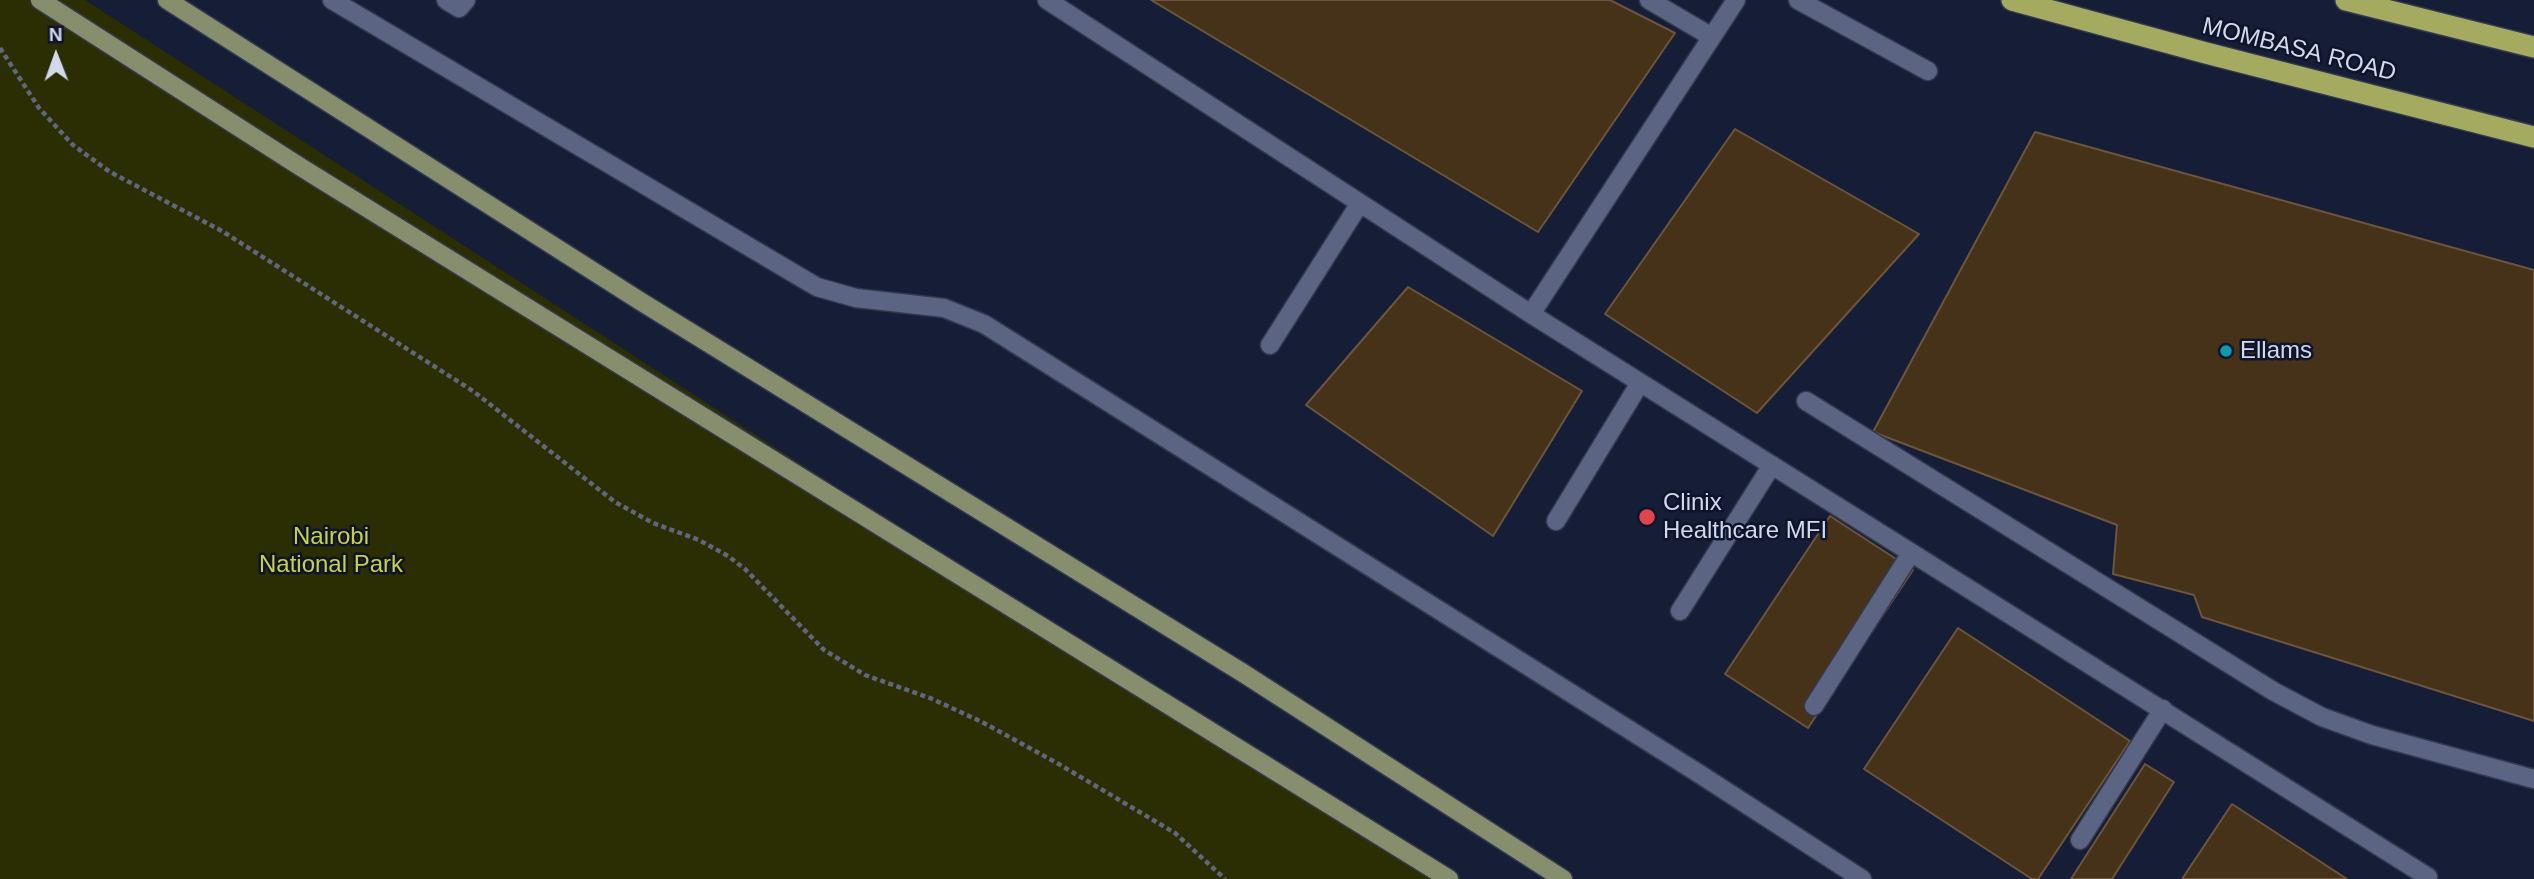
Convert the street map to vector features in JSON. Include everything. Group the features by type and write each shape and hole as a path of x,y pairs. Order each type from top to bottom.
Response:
{"highway":[{"name":"MOMBASA ROAD","path":"2012,0 2206,53 2534,136"},
{"path":"2346,0 2534,47"}],"main road":[{"path":"40,0 310,173 1449,879"},
{"path":"167,0 640,301 1243,673 1563,879"}],"lane":[{"path":"332,0 817,287 856,298 944,308 984,324 1862,879"},
{"path":"446,0 458,8 466,0"},
{"path":"1046,0 1531,314 2428,877"},
{"path":"1649,0 1712,37"},
{"path":"1531,314 1736,0"},
{"path":"1798,0 1928,71"},
{"path":"1270,345 1360,203"},
{"path":"1556,522 1640,383"},
{"path":"1806,401 2273,691 2322,717 2372,735 2534,779"},
{"path":"1680,611 1772,465"},
{"path":"1814,706 1911,553"},
{"path":"2080,840 2163,709"}],"path":[{"path":"0,48 39,108 74,145 110,172 222,231 473,391 615,502 653,523 699,540 728,556 745,569 824,650 865,675 930,698 982,722 1057,763 1175,833 1225,879"}],"green space":[{"name":"Nairobi National Park","path":"0,0 85,0 1441,879 0,879"}],"building":[{"path":"1151,0 1610,0 1675,33 1538,232"},
{"path":"1735,129 1919,234 1757,413 1605,314"},
{"name":"Ellams","path":"2035,132 2534,270 2534,721 2202,617 2194,595 2113,574 2117,525 1873,432"},
{"path":"1408,287 1582,391 1493,536 1306,405"},
{"path":"1830,516 1913,570 1808,728 1725,674"},
{"path":"1958,628 2130,741 2038,879 2032,879 1864,769"},
{"path":"2145,764 2174,782 2112,879 2071,879"},
{"path":"2232,804 2347,879 2182,879"}],"place":[{"name":"Ellams","path":"2226,351"},
{"name":"Clinix Healthcare MFI","path":"1647,517"}]}
